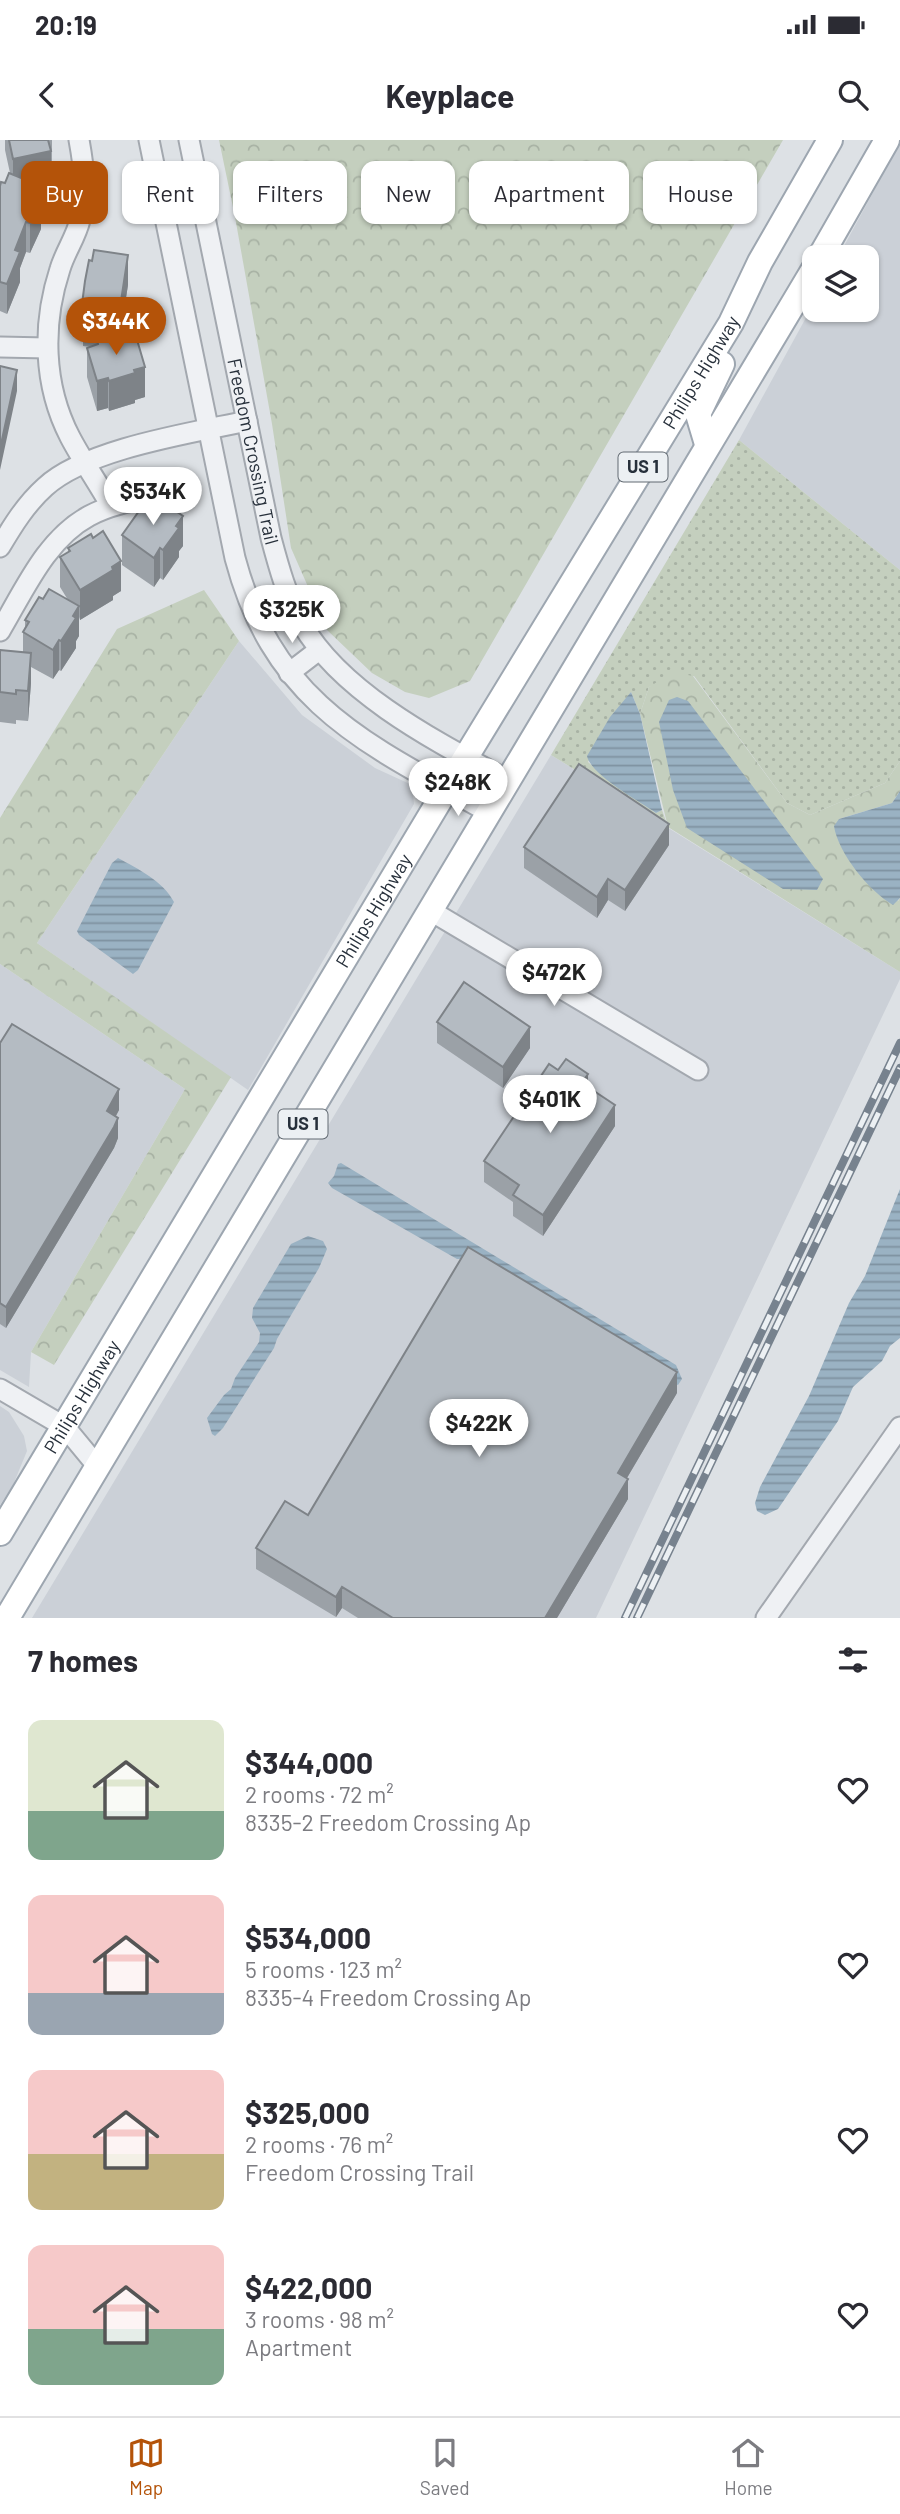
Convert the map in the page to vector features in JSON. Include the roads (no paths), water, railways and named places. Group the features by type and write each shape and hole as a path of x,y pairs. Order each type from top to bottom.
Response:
{"main road":[{"name":"Philips Highway","path":"0,1533 465,757 731,323 760,262 830,140"},
{"path":"827,245 887,140"},
{"name":"US 1","path":"7,1618 802,289"},
{"path":"707,444 698,414 725,359 731,323"}],"street":[{"path":"79,140 84,168 84,196 80,221 60,268 51,305 47,348 57,404 69,436 111,506"},
{"name":"Freedom Crossing Trail","path":"149,140 242,586 261,629 289,673 319,705 348,729 490,813"},
{"name":"Freedom Crossing Trail","path":"189,140 281,576 302,624 319,650 355,686 465,757 509,781"},
{"path":"0,347 47,348"},
{"path":"0,547 21,512 57,477 103,455 247,421"},
{"path":"0,631 39,566 62,537 87,517 111,506 162,495"},
{"path":"289,673 319,650"},
{"path":"431,911 698,1070"},
{"path":"0,1389 65,1427 98,1467"},
{"path":"766,1618 900,1427"}],"water":[{"path":"631,692 640,714 662,810 656,813 606,779 590,763 587,756 610,717"},
{"path":"677,697 688,701 823,879 817,890 783,889 687,828 673,790 659,722 669,700"},
{"path":"900,791 900,898 893,905 874,891 856,870 842,848 834,826 839,819 892,803"},
{"path":"118,858 157,882 174,902 138,970 133,974 77,931 112,863"},
{"path":"341,1163 676,1365 682,1379 678,1385 654,1376 463,1259 457,1259 332,1188 328,1183"},
{"path":"900,1189 900,1338 890,1346 882,1361 853,1387 838,1421 778,1509 765,1515 757,1511 755,1503 760,1487 809,1396 849,1303 865,1276"},
{"path":"308,1236 323,1241 327,1249 319,1268 274,1348 223,1428 215,1436 207,1418 231,1389 235,1378 259,1342 260,1333 252,1318 253,1308 291,1244"}],"railway":[{"path":"625,1618 900,1043"},
{"path":"637,1618 900,1068"}]}
